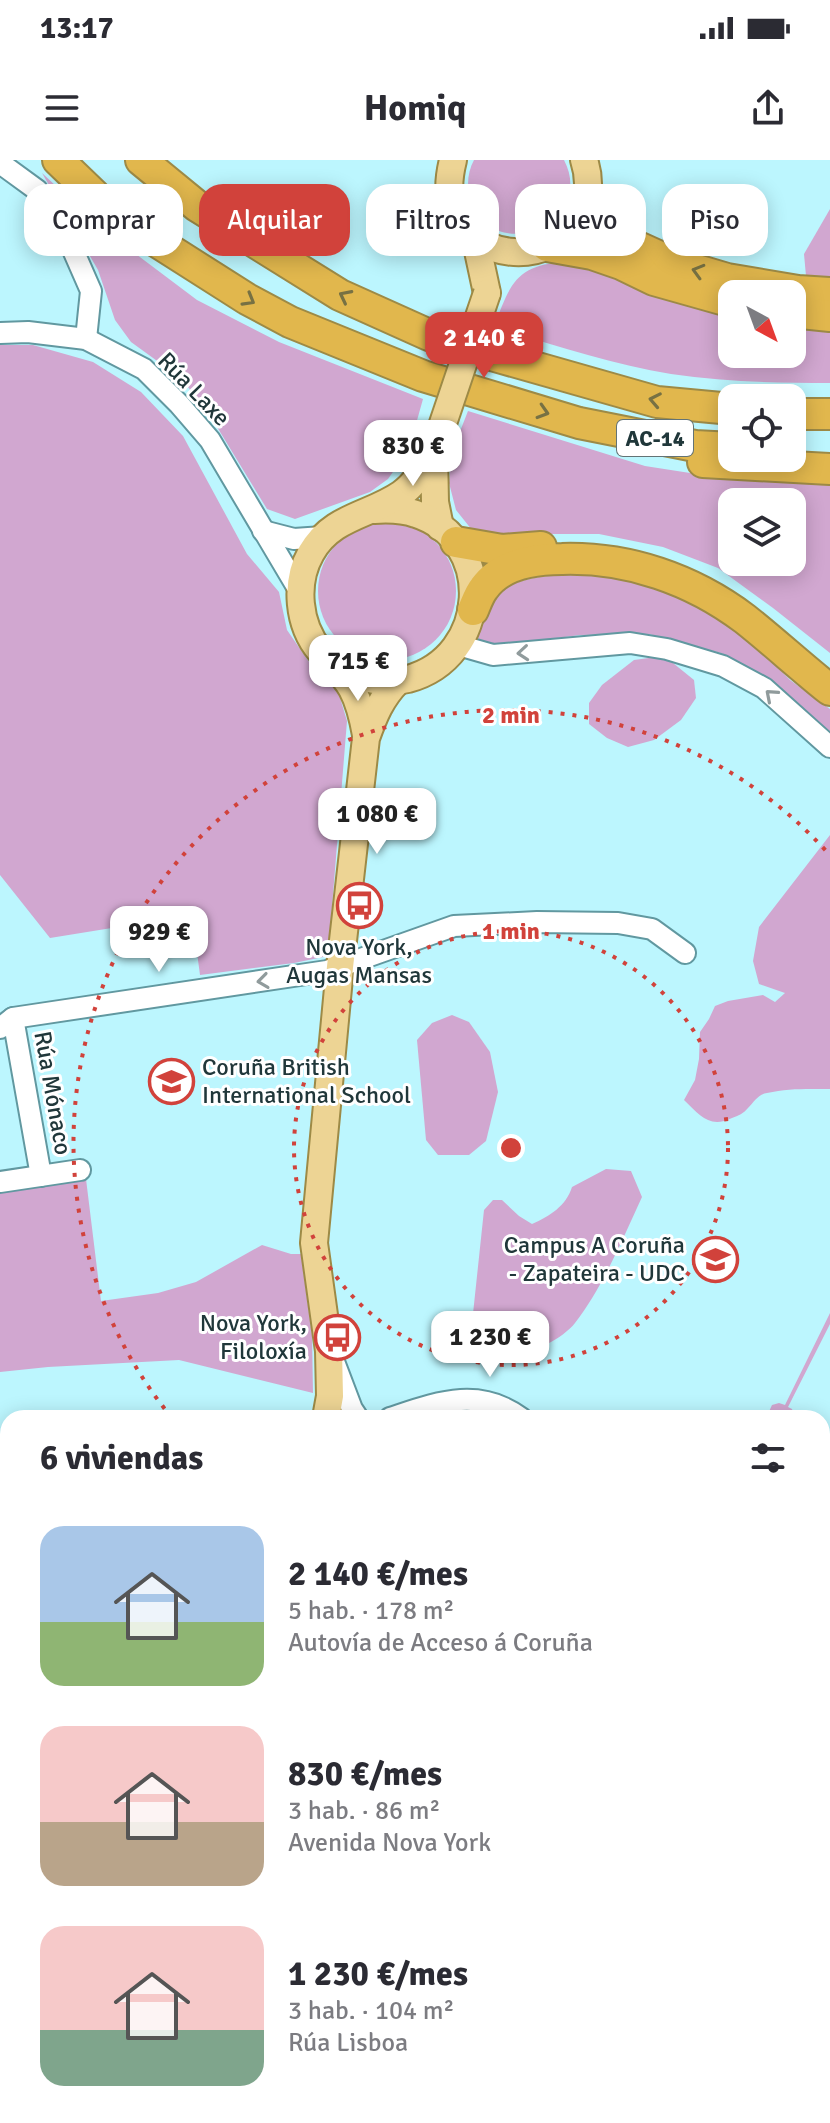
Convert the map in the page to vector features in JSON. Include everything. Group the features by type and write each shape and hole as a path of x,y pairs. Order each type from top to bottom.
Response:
{"highway":[{"name":"AC-14","path":"58,160 115,215 247,299 290,322 423,376 579,423 695,446 718,447"},
{"name":"AC-14","path":"141,160 197,206 340,295 429,335 657,402 718,408"},
{"path":"646,251 673,263 727,279 830,293"},
{"path":"598,256 654,280 718,298"},
{"path":"806,313 830,316"},
{"path":"806,414 830,414"},
{"path":"579,423 615,440 703,462 830,469"},
{"path":"806,450 830,451"},
{"path":"448,534 502,550 568,545 639,553 669,562 732,595 830,672"},
{"path":"473,610 484,587 500,573 521,563 577,558 611,561 656,571 701,591 742,617 830,690"}],"main road":[{"path":"449,184 453,160"},
{"path":"584,160 588,184"},
{"path":"366,738 362,710 351,686 308,633 300,592 303,573 323,537 345,520 403,493 418,478 434,450 487,293 515,254"},
{"path":"479,256 487,293"},
{"path":"334,664 353,676 375,682 398,681 421,675 441,663 458,645 467,628 473,610 473,586 467,563 448,534 435,502 434,450"},
{"path":"371,510 395,509 418,515 448,534"},
{"path":"329,1410 329,1351 314,1243 340,967 366,738 375,711 385,694 398,681"}],"street":[{"path":"0,163 37,190 73,250 91,291 86,339"},
{"name":"Rúa Laxe","path":"0,333 28,332 86,339 144,369 210,440 300,592"},
{"path":"263,531 294,539 323,537"},
{"path":"458,645 493,655 630,643 667,649 723,666 764,688 830,747"},
{"path":"7,1023 310,974 340,967 454,926 537,922 618,923 652,929 685,953"},
{"name":"Rúa Mónaco","path":"7,1023 41,1176"},
{"name":"Rúa Mónaco","path":"0,1182 80,1170"},
{"path":"329,1351 353,1410"},
{"path":"415,1410 465,1399 489,1401 509,1410"}],"shaded area":[{"path":"474,160 564,160 570,182 515,184 515,233 502,232 499,230 499,184 468,184"},
{"path":"830,209 830,276 806,276 804,254"},
{"path":"90,256 139,256 197,300 279,342 423,399 409,449 388,479 370,492 295,519 267,509 214,422 182,379 131,342 115,320 98,270"},
{"path":"567,262 718,311 718,368 806,368 806,327 830,328 830,383 750,382 671,374 604,359 494,327 517,279 536,267"},
{"path":"0,345 33,345 93,362 141,392 183,436 247,554 279,592 287,630 316,672 338,691 347,721 328,956 200,975 192,915 50,938 0,875"},
{"path":"468,411 645,466 735,480 830,482 830,653 729,576 806,576 806,488 718,488 718,568 663,547 599,534 536,534 501,539 472,530 456,510 449,483 452,452"},
{"path":"387,522 413,527 436,542 451,565 456,591 451,617 436,640 413,655 387,660 361,655 338,640 323,617 318,591 323,565 338,542 361,527"},
{"path":"606,574 659,587 705,610 756,645 790,680 830,709 830,734 811,722 763,675 721,653 649,634 580,635 489,647 475,636 486,606 496,594 509,586 540,577"},
{"path":"656,657 673,663 694,680 696,698 681,720 654,740 628,747 607,738 589,724 589,703 602,685 634,660"},
{"path":"830,835 830,1089 764,1094 736,1116 717,1122 705,1119 684,1100 695,1080 700,1032 715,1006 763,995 775,1002 785,993 759,984 753,961 759,927"},
{"path":"452,1015 469,1022 490,1052 498,1092 486,1141 469,1155 438,1155 426,1140 417,1040 432,1023"},
{"path":"606,1169 631,1171 642,1197 603,1278 575,1323 549,1343 525,1353 492,1354 470,1342 484,1210 493,1200 502,1200 532,1224 556,1210 566,1200 572,1187"},
{"path":"86,1179 101,1301 158,1293 196,1282 262,1245 301,1254 312,1335 313,1393 179,1360 0,1372 0,1192"},
{"path":"830,1313 830,1324 788,1407 792,1410 770,1410 772,1405 785,1405"}],"place":[{"name":"Nova York, Augas Mansas","path":"359,905"},
{"name":"Coruña British International School","path":"171,1081"},
{"name":"Campus A Coruña - Zapateira - UDC","path":"716,1259"},
{"name":"Nova York, Filoloxía","path":"338,1337"}]}
